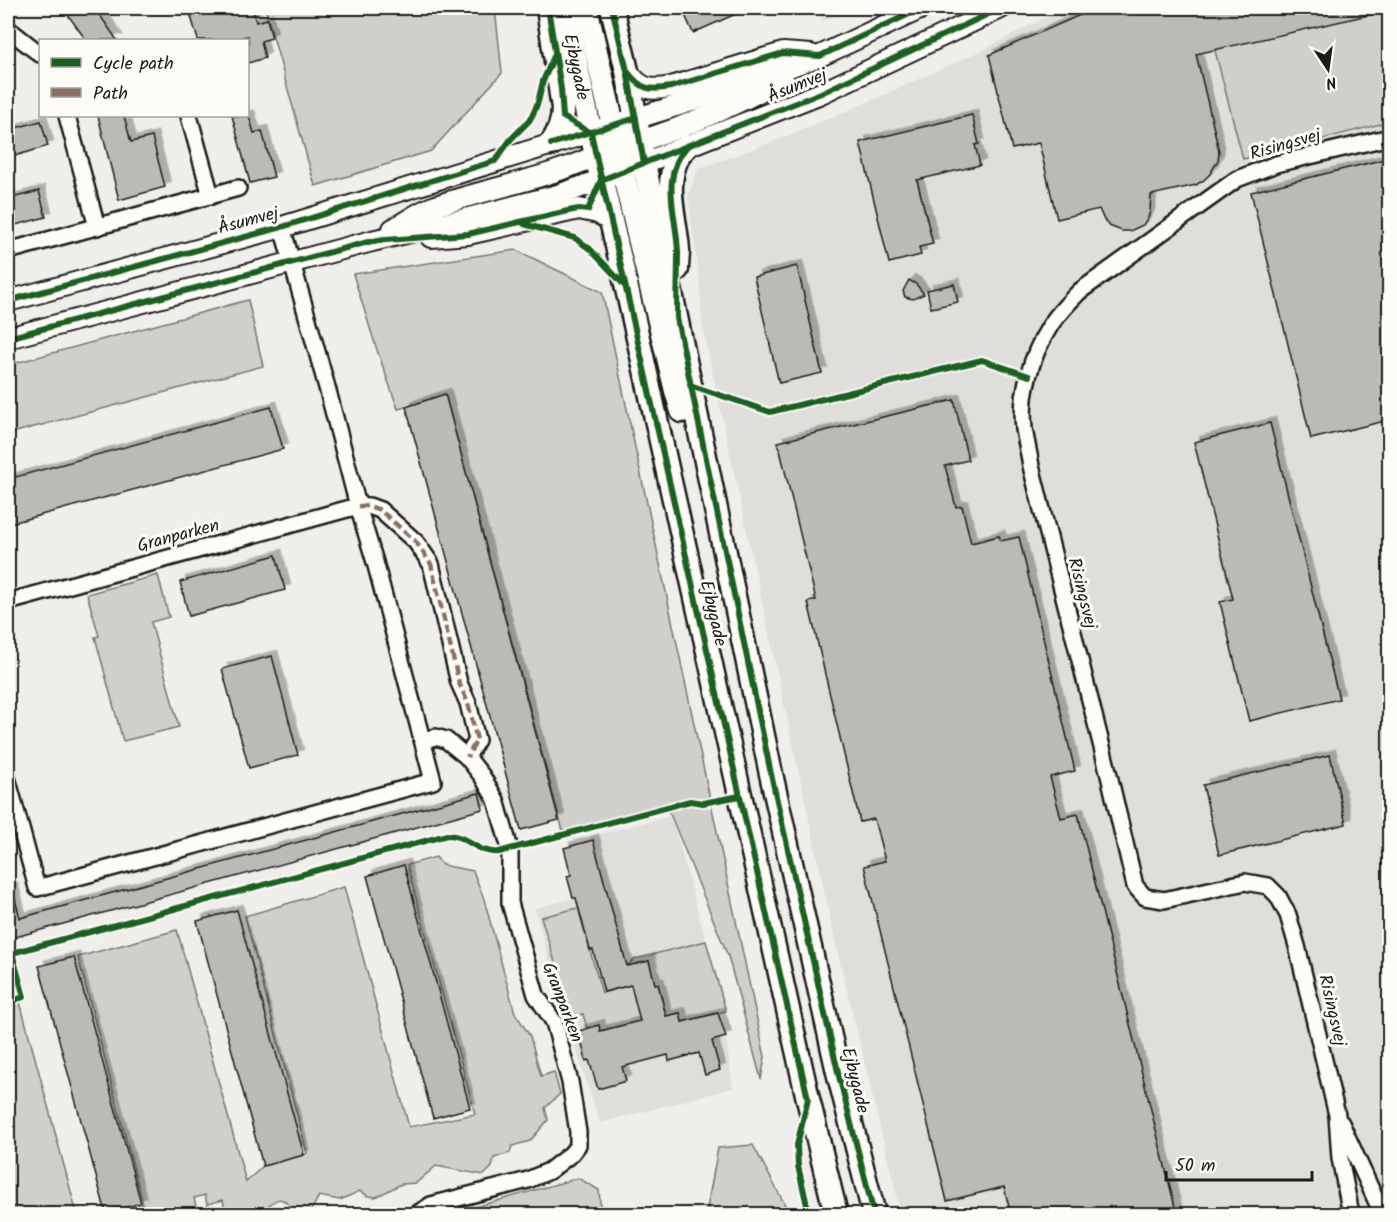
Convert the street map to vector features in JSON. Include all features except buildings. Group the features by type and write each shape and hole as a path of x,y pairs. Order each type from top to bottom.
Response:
{"main road":[{"path":"548,8 563,108 561,126 551,144"},
{"name":"Ejbygade","path":"565,8 591,133 621,150 676,318 771,774 837,1072 874,1215"},
{"path":"586,8 676,391 715,504"},
{"name":"Ejbygade","path":"612,8 636,118 621,150 601,180 836,1215"},
{"path":"676,318 678,250 671,181 679,155 687,146"},
{"path":"818,1139 850,1215"}],"street":[{"name":"Åsumvej","path":"636,118 737,86 820,56 922,8"},
{"name":"Åsumvej","path":"621,150 687,146 821,93 1001,8"},
{"path":"8,29 39,53"},
{"path":"627,71 634,81 655,90 783,53 820,56"},
{"path":"372,241 431,208 621,150 682,126 756,94 820,56"},
{"path":"67,117 97,227"},
{"name":"Åsumvej","path":"189,117 211,196"},
{"name":"Åsumvej","path":"8,301 282,227 591,133"},
{"name":"Risingsvej","path":"1351,1215 1340,1158 1337,1115 1297,946 1288,915 1278,896 1268,886 1245,882 1164,900 1145,897 1134,885 1108,771 1031,466 1024,427 1025,395 1031,365 1041,342 1050,325 1064,307 1080,291 1217,193 1237,179 1276,164 1389,137"},
{"path":"8,338 291,262 526,203 601,180"},
{"name":"Åsumvej","path":"8,251 238,188"},
{"path":"372,241 468,234 579,209 598,213 611,221"},
{"path":"8,781 37,888 434,781 282,227"},
{"path":"358,506 369,506 380,510 416,542 430,564 459,683 468,703 477,740 467,757"},
{"name":"Granparken","path":"8,602 358,506"},
{"name":"Granparken","path":"417,1215 431,1205 528,1180 549,1171 571,1154 578,1145 570,1082 554,1022 536,995 510,903 510,849 496,800 482,776 467,757 446,740 435,736 423,740"},
{"name":"Risingsvej","path":"1337,1115 1381,1215"}],"shaded area":[{"path":"265,8 495,8 502,73 431,151 315,186"},
{"path":"818,8 853,8 823,21"},
{"path":"1063,8 1389,8 1389,1214 901,1214 836,945 702,324 700,284 688,196 698,169 780,139 875,99 985,49"},
{"path":"1204,8 1389,8 1389,122 1243,159"},
{"path":"516,250 602,292 765,1057 761,1079 728,956 671,816 664,805 563,831 445,395 398,409 353,274"},
{"path":"248,300 263,366 8,434 8,365"},
{"path":"158,575 169,617 151,622 179,727 123,741 95,637 99,636 87,594"},
{"path":"671,816 726,1011 718,1013 726,1037 733,1088 600,1123 561,1005 535,908 576,898 590,950 620,942 591,836"},
{"path":"436,857 442,865 473,871 484,899 515,1013 530,1036 541,1076 554,1072 560,1094 545,1108 548,1120 530,1141 512,1146 510,1153 494,1158 492,1167 484,1175 436,1166 416,1183 401,1184 376,1197 368,1196 360,1191 340,1200 319,1196 311,1210 302,1214 297,1214 287,1203 279,1199 271,1203 261,1214 234,1214 225,1210 223,1200 207,1204 205,1195 194,1198 197,1211 182,1214 180,1211 174,1214 131,1214 143,1204 78,957 177,930 246,1182 263,1166 307,1153 245,916 344,887 409,1127 475,1114 407,865"},
{"path":"578,908 602,993 628,986 624,968 635,959 706,941 726,1011 682,1022 680,1013 666,1016 658,984 652,985 654,981 649,961 636,964 640,1021 600,1031 598,1026 587,1028 583,1014 572,1017 541,917"},
{"path":"20,1002 77,1214 8,1214 8,1005"},
{"path":"753,1145 790,1214 706,1214 718,1148"},
{"path":"578,1178 599,1190 601,1214 451,1214"}],"marked path":[{"path":"358,506 369,506 380,510 416,542 431,564 459,683 468,703 477,740 467,757"}],"cycle path":[{"path":"548,8 561,89 563,117 591,133"},
{"path":"612,8 627,71 644,163"},
{"path":"627,71 646,88 657,89 671,87 783,53 820,56 922,8"},
{"path":"601,180 821,93 1001,8"},
{"path":"8,301 282,227 495,161 511,139 529,121 555,54"},
{"path":"551,144 636,118"},
{"path":"591,133 808,1099 797,1145 798,1166 809,1214"},
{"path":"687,146 679,158 672,184 678,253 677,318 771,774 838,1072 874,1214"},
{"path":"8,338 372,241 468,234 568,211 588,210 601,180"},
{"path":"524,224 575,238 590,249 625,286"},
{"path":"690,385 770,412 982,360 1029,376"},
{"path":"8,1002 24,997 12,953 447,835 461,838 484,850 499,852 690,801 703,803 740,796"}]}
